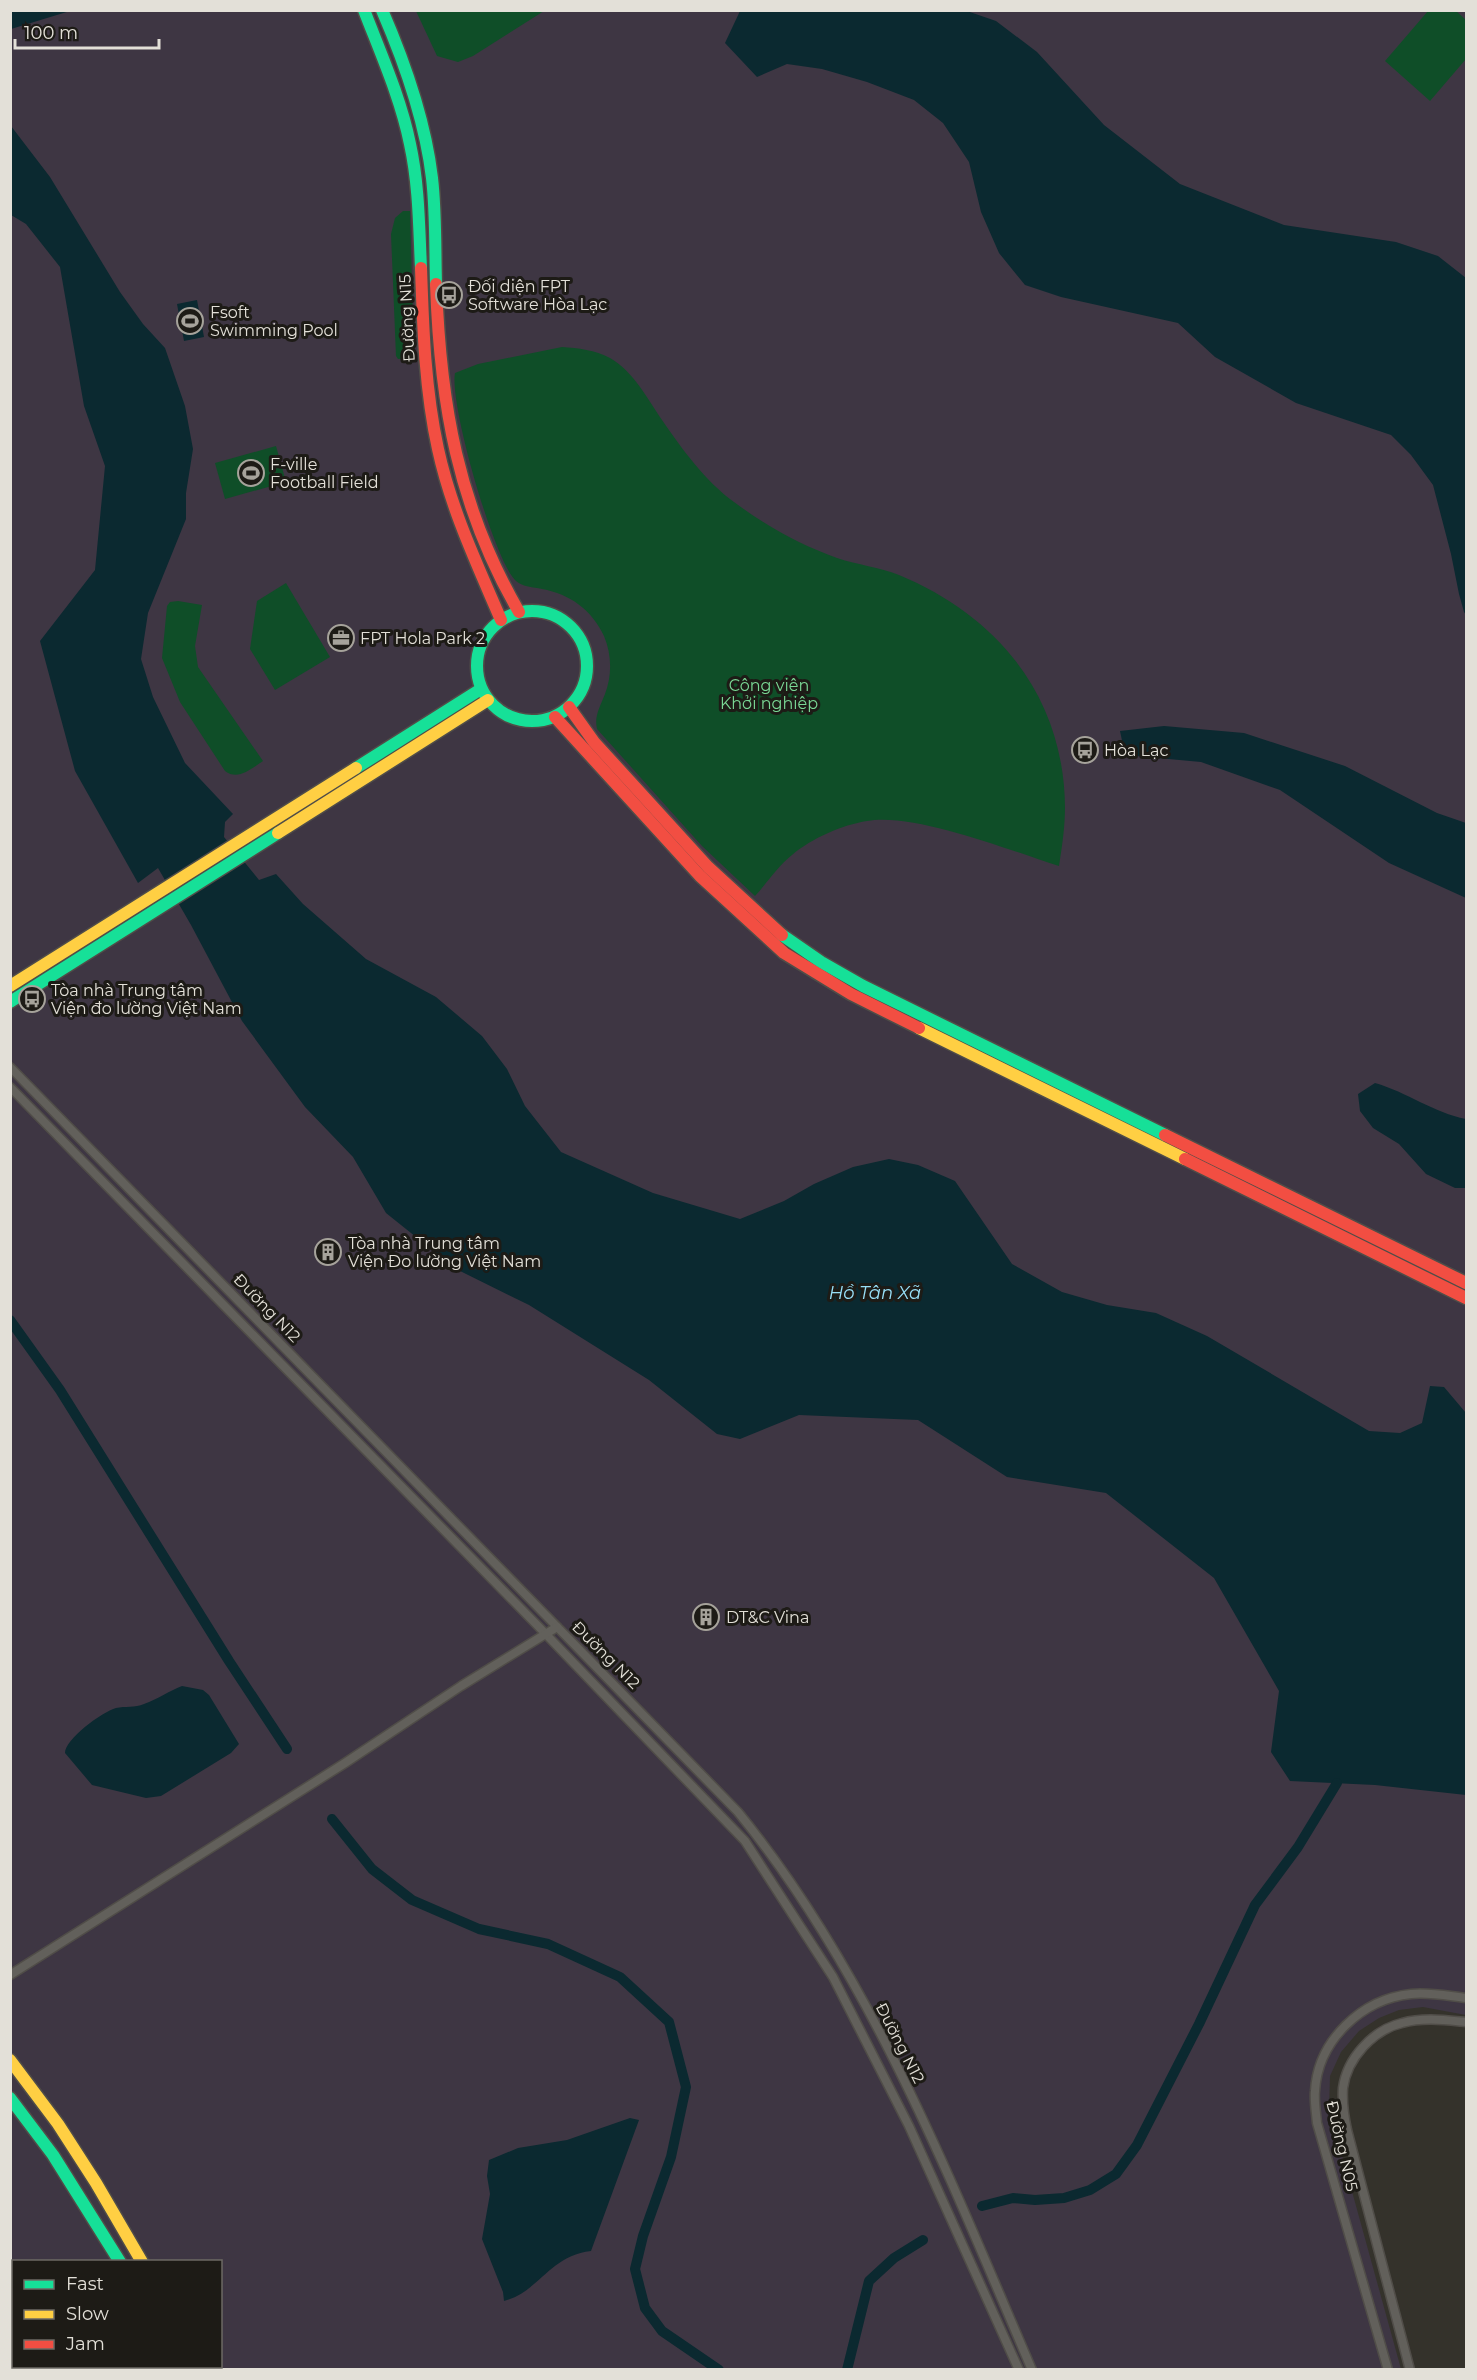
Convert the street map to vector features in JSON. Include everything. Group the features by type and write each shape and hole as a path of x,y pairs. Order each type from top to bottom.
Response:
{"street":[{"name":"Đường N15","path":"364,10 388,72 411,145 420,217 424,360 433,425 442,466 459,520 501,620"},
{"name":"Đường N15","path":"382,10 398,44 423,124 432,178 440,362 449,432 474,521 505,591 519,612"},
{"path":"532,611 550,614 567,623 579,638 586,656 586,675 580,693 569,707 555,717 538,722 521,721 505,714 485,694 477,672 478,654 484,638 501,620 519,612 532,611"},
{"path":"10,986 239,842 485,694"},
{"path":"10,1002 246,854 485,694"},
{"path":"569,707 594,742 708,867 785,937 821,962 1467,1283"},
{"path":"555,717 676,850 739,914 784,953 851,994 1467,1298"},
{"path":"904,1020 910,1008"},
{"path":"991,1063 996,1050"},
{"name":"Đường N12","path":"10,1067 738,1812 796,1888 889,2050 947,2172 1032,2370"},
{"name":"Đường N12","path":"10,1087 745,1841 832,1977 909,2126 1019,2370"},
{"path":"10,1975 557,1627"},
{"name":"Đường N05","path":"1388,2370 1317,2123 1315,2101 1317,2079 1323,2056 1343,2027 1376,2004 1410,1994 1431,1993 1467,1998"},
{"path":"1410,2370 1347,2130 1344,2116 1344,2086 1351,2066 1361,2050 1384,2029 1413,2021 1433,2019 1467,2022"},
{"path":"10,2060 58,2124 141,2260"},
{"path":"10,2098 87,2206 119,2260"}],"shaded area":[{"path":"11,11 1466,11 1466,2015 1423,2007 1399,2010 1379,2018 1359,2031 1341,2052 1330,2076 1329,2108 1401,2369 11,2370"}],"green space":[{"path":"416,11 544,11 473,56 458,62 437,56"},
{"path":"1428,11 1456,11 1466,20 1466,59 1430,101 1385,61"},
{"path":"403,211 410,211 414,358 398,359 396,356 391,234 395,218"},
{"name":"Công viên Khởi nghiệp","path":"562,347 604,355 626,370 695,464 723,494 758,519 823,553 891,572 935,592 967,613 995,637 1019,665 1038,696 1053,730 1062,767 1065,807 1059,866 936,827 887,820 867,821 828,833 800,849 782,864 755,896 702,846 597,729 597,716 610,673 609,651 599,627 586,611 571,599 552,591 525,586 516,581 496,544 475,481 459,415 455,373 478,364"},
{"name":"F-ville Football Field","path":"276,446 286,482 225,499 215,463"},
{"path":"286,583 330,657 275,690 250,649 257,601"},
{"path":"170,602 202,605 195,646 198,667 263,761 244,773 235,775 225,771 180,702 162,658 167,606"}],"water":[{"path":"11,10 70,10 70,11 11,29"},
{"path":"964,10 996,21 1037,52 1104,125 1180,184 1284,225 1396,242 1438,256 1466,278 1466,615 1433,485 1411,455 1391,435 1296,403 1215,357 1178,323 1061,297 1025,285 999,253 981,212 969,162 943,123 914,100 867,82 822,69 787,64 757,77 725,43 740,11"},
{"name":"Hồ Tân Xã","path":"11,126 50,177 120,292 143,324 165,348 185,406 193,449 186,493 186,519 148,613 141,659 153,697 185,763 233,814 225,822 224,837 259,880 276,874 303,904 366,959 436,997 482,1036 507,1069 525,1106 561,1152 653,1193 740,1219 784,1201 814,1184 853,1167 889,1159 918,1165 955,1181 1012,1264 1062,1292 1107,1305 1156,1313 1207,1336 1369,1431 1400,1433 1422,1423 1430,1386 1444,1387 1466,1413 1466,1795 1375,1785 1290,1781 1271,1752 1279,1691 1214,1578 1106,1493 1007,1477 918,1420 799,1415 740,1439 717,1434 649,1380 529,1305 456,1269 386,1213 353,1157 305,1107 242,1021 158,868 138,883 75,771 40,641 95,570 105,466 84,406 60,267 26,224 11,215"},
{"name":"Fsoft Swimming Pool","path":"197,300 204,337 184,341 177,304"},
{"path":"1164,726 1244,733 1345,766 1437,813 1466,823 1466,898 1389,863 1280,790 1201,762 1125,755 1120,731"},
{"path":"1375,1083 1443,1112 1466,1119 1466,1188 1455,1188 1426,1174 1399,1144 1373,1128 1360,1111 1358,1094"},
{"path":"182,1686 203,1690 209,1695 239,1744 231,1753 161,1796 146,1798 92,1785 65,1753 77,1734 102,1715 116,1708 141,1705"},
{"path":"630,2118 639,2120 591,2251 565,2260 526,2290 504,2301 503,2292 482,2239 490,2194 487,2176 489,2160 518,2148 567,2140"}],"waterway":[{"path":"10,1320 60,1390 229,1661 287,1749"},
{"path":"982,2206 1013,2198 1035,2200 1064,2198 1090,2190 1116,2174 1137,2145 1199,2024 1255,1905 1298,1847 1337,1783"},
{"path":"332,1819 372,1869 412,1900 479,1929 548,1944 620,1977 669,2022 686,2087 671,2157 643,2236 635,2269 645,2308 662,2331 719,2370"},
{"path":"847,2370 869,2281 894,2258 923,2240"}],"traffic: fast":[{"path":"364,10 396,93 410,144 417,190 421,268"},
{"path":"382,10 413,92 429,156 434,204 436,284"},
{"path":"532,611 553,615 571,627 583,645 587,666 583,687 571,705 553,717 532,721 511,717 493,705 481,687 477,666 481,645 493,627 511,615 532,611"},
{"path":"356,768 481,689"},
{"path":"10,1002 278,833"},
{"path":"782,935 821,962 863,986 1165,1135"},
{"path":"10,2098 53,2155 119,2260"}],"traffic: slow":[{"path":"278,833 488,700"},
{"path":"10,986 356,768"},
{"path":"919,1028 1185,1159"},
{"path":"10,2060 58,2124 141,2260"}],"traffic: jam":[{"path":"421,268 427,382 438,449 457,515 501,620"},
{"path":"436,284 442,371 456,453 481,533 498,573 519,612"},
{"path":"569,707 594,742 708,867 782,935"},
{"path":"555,717 700,876 784,953 851,994 919,1028"},
{"path":"1165,1135 1466,1283"},
{"path":"1185,1159 1466,1298"}],"place":[{"name":"Đối diện FPT Software Hòa Lạc","path":"449,295"},
{"name":"Fsoft Swimming Pool","path":"190,321"},
{"name":"F-ville Football Field","path":"251,473"},
{"name":"FPT Hola Park 2","path":"341,638"},
{"name":"Hòa Lạc","path":"1085,750"},
{"name":"Tòa nhà Trung tâm Viện đo lường Việt Nam","path":"32,999"},
{"name":"Tòa nhà Trung tâm Viện Đo lường Việt Nam","path":"328,1252"},
{"name":"DT&C Vina","path":"706,1617"}]}
